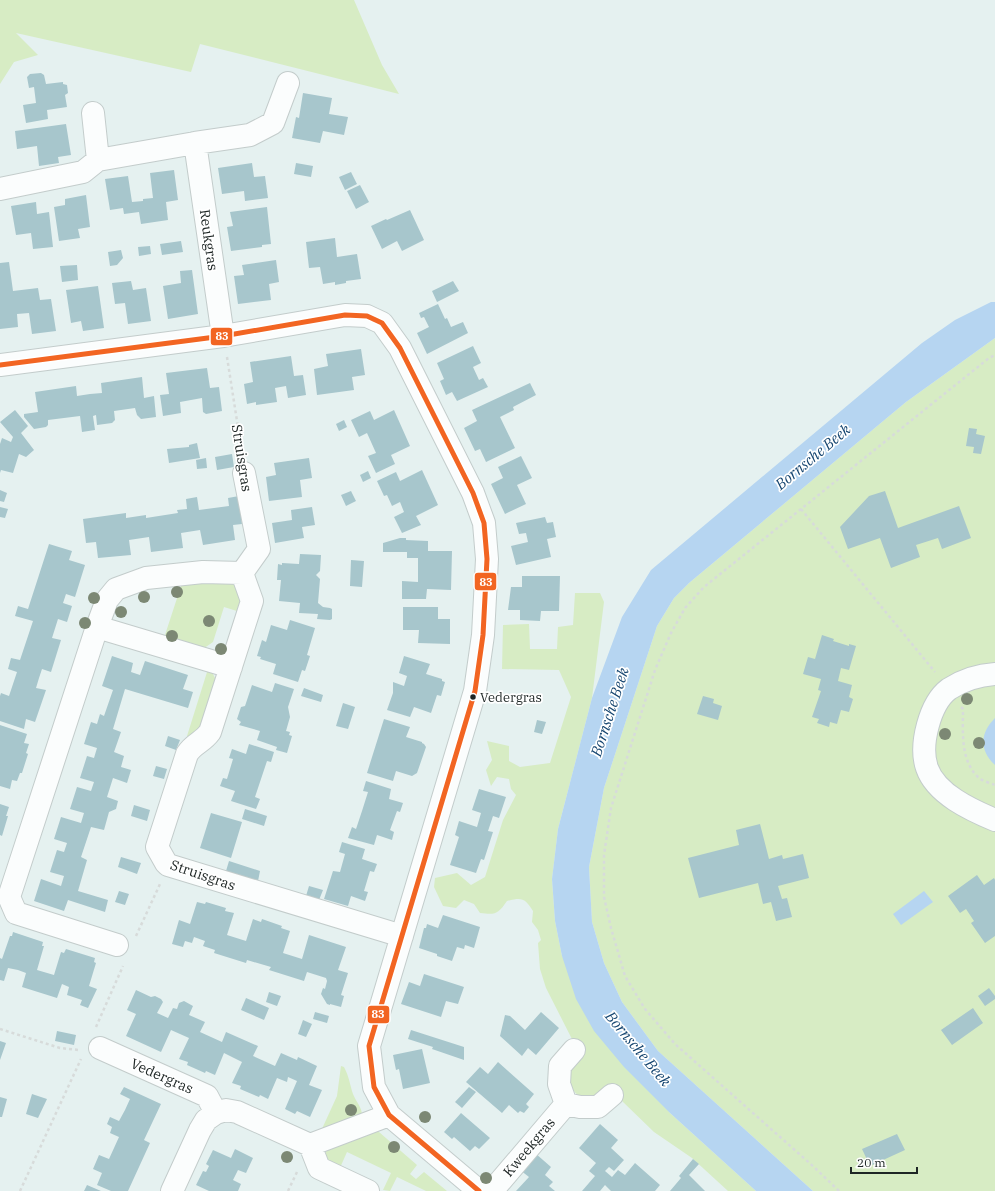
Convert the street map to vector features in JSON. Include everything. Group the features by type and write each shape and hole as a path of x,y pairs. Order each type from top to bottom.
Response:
{"street":[{"path":"0,190 83,172 98,160 250,135 273,123 288,83"},
{"path":"93,114 98,160"},
{"name":"Reukgras","path":"195,143 223,336"},
{"path":"0,365 223,336 345,316 367,316 382,323 400,348 473,493 484,523 487,559 486,589 483,635 474,690 369,1046 374,1087 389,1115 479,1191"},
{"name":"Struisgras","path":"244,473 259,549 242,573 252,601 210,732 205,739 192,746 187,754 157,847 168,865 402,936"},
{"path":"118,945 16,913 9,897 8,872 107,600 116,589 146,578 203,572 242,573"},
{"path":"97,627 231,667"},
{"path":"995,674 983,675 968,679 948,690 938,702 931,717 925,736 924,752 927,768 935,782 954,800 975,812 995,820"},
{"name":"Vedergras","path":"92,1049 207,1096 216,1113"},
{"name":"Kweekgras","path":"566,1104 559,1084 560,1066 574,1050"},
{"name":"Kweekgras","path":"566,1104 580,1107 598,1107 612,1095"},
{"name":"Kweekgras","path":"492,1191 566,1104"},
{"path":"172,1191 206,1120 216,1113 226,1110 237,1112 310,1145 319,1168 368,1191"},
{"path":"310,1145 389,1115"}],"path":[{"name":"Struisgras","path":"223,336 244,473"},
{"path":"839,1191 675,1044 645,1009 625,976 604,897 604,855 611,808 655,670 671,633 685,608 704,587 989,358 995,355"},
{"path":"801,509 963,709 964,747 968,762 978,778 995,785"},
{"path":"0,1030 60,1048 92,1049"}],"green space":[{"path":"0,0 354,0 382,65 399,94 200,44 191,72 16,33 38,55 14,62 0,84"},
{"path":"995,338 995,1191 813,1191 658,1051 622,1002 604,963 592,922 589,867 604,788 657,626 674,598 689,583 906,402"},
{"path":"214,581 229,583 237,588 240,597 240,612 224,607 213,642 200,651 164,638 181,586"},
{"path":"575,593 600,593 604,602 592,698 558,829 552,879 555,921 562,956 670,1113 756,1191 728,1191 692,1158 654,1132 623,1102 610,1085 593,1098 578,1095 573,1090 568,1072 574,1043 546,988 540,969 538,943 541,940 538,930 532,922 533,911 525,901 520,899 507,901 499,911 493,914 480,913 474,904 464,900 456,908 443,906 434,887 435,878 457,873 471,885 485,877 503,820 516,795 511,789 509,779 497,777 491,786 486,770 492,760 487,741 509,746 509,761 520,767 550,763 571,697 559,670 502,669 503,625 529,624 530,649 557,649 558,627 573,625"},
{"path":"208,669 211,670 217,682 201,730 189,737 187,736"},
{"path":"341,1066 346,1070 353,1094 360,1107 362,1115 321,1131 337,1096"},
{"path":"371,1132 379,1132 417,1165 410,1174 416,1179 424,1172 447,1191 426,1191 397,1177 390,1191 383,1190 391,1173 347,1152 339,1170 323,1158 328,1148"}],"water":[{"name":"Bornsche Beek","path":"991,302 995,302 995,338 906,402 689,583 674,598 657,626 604,788 589,867 592,922 604,963 622,1002 658,1051 813,1191 756,1191 670,1113 624,1067 594,1031 576,999 562,956 555,921 552,879 558,829 592,698 622,617 651,570 922,343 955,320"},
{"path":"995,718 995,765 986,753 983,742 986,730"},
{"path":"924,891 933,902 901,925 893,914"}],"building":[{"path":"41,73 44,75 46,84 63,82 63,84 67,85 68,93 65,95 67,107 47,110 48,119 26,123 23,105 36,103 34,87 29,88 27,77 30,74"},
{"path":"303,93 332,98 329,114 348,117 344,135 323,131 320,143 292,138 296,117 299,118"},
{"path":"66,124 71,155 58,157 59,163 39,166 37,146 17,149 15,131"},
{"path":"252,163 254,177 265,176 268,198 245,201 244,191 222,194 218,168"},
{"path":"296,163 313,166 311,177 294,174"},
{"path":"174,170 178,200 166,202 168,220 141,224 139,212 124,214 123,208 110,210 105,179 128,176 132,202 143,201 143,199 153,198 150,173"},
{"path":"351,172 357,184 345,190 339,177"},
{"path":"360,185 369,202 356,209 347,191"},
{"path":"86,195 90,227 78,229 80,238 59,241 54,207 65,205 65,199"},
{"path":"36,202 37,214 49,212 53,247 33,249 31,233 16,235 11,206"},
{"path":"267,207 271,244 262,245 262,247 231,251 227,227 233,226 230,212"},
{"path":"410,210 424,240 402,251 397,241 382,249 371,226"},
{"path":"335,238 337,257 357,254 361,279 346,281 346,283 335,285 335,282 323,284 320,267 309,268 306,242"},
{"path":"181,241 183,252 162,255 160,244"},
{"path":"150,246 151,254 139,256 138,247"},
{"path":"121,250 123,258 117,265 110,266 108,252"},
{"path":"276,260 279,282 269,284 271,300 238,304 234,276 244,275 242,265"},
{"path":"9,262 13,291 38,288 40,300 51,299 56,331 32,334 29,313 17,314 18,327 0,329 0,263"},
{"path":"77,265 78,280 62,282 60,266"},
{"path":"192,270 198,314 168,319 163,286 181,283 180,271"},
{"path":"131,281 133,290 146,288 151,321 128,324 125,303 115,304 112,283"},
{"path":"453,281 459,291 437,302 432,291"},
{"path":"98,286 104,328 83,331 81,321 71,323 66,290"},
{"path":"438,304 445,319 447,318 451,327 463,322 468,333 427,354 417,333 429,327 424,317 421,318 419,313"},
{"path":"473,346 481,363 473,367 479,380 483,378 488,387 457,401 452,392 446,395 440,381 444,379 437,363"},
{"path":"361,349 365,375 352,377 354,390 317,395 314,369 328,366 326,354"},
{"path":"291,356 294,376 303,375 306,395 288,398 286,386 275,388 277,402 256,405 256,402 247,404 244,384 253,382 250,362"},
{"path":"207,368 210,388 219,387 222,411 206,414 203,412 202,398 180,402 181,413 163,416 160,395 169,394 166,373"},
{"path":"142,377 144,398 154,396 156,417 141,419 137,415 135,408 114,411 115,420 112,423 97,425 96,415 93,416 95,430 82,432 80,416 48,420 48,425 46,427 34,429 24,417 24,414 38,412 35,392 76,386 77,396 102,393 101,383"},
{"path":"530,383 536,395 513,407 514,410 500,417 515,448 486,462 480,449 475,451 464,428 477,421 472,410"},
{"path":"15,410 28,426 21,433 34,450 26,457 19,454 13,473 1,470 0,473 0,444 2,438 11,442 13,437 0,422"},
{"path":"394,410 410,446 391,455 395,464 376,473 368,456 376,453 367,433 359,437 351,420 370,411 374,420"},
{"path":"344,420 347,427 339,431 336,424"},
{"path":"969,428 977,429 976,434 985,436 981,454 973,453 974,447 966,446"},
{"path":"197,443 200,458 169,463 167,449 189,447 189,445"},
{"path":"232,454 234,467 217,470 215,457"},
{"path":"521,456 532,478 517,485 526,504 505,514 491,484 503,478 498,467"},
{"path":"206,458 207,468 197,469 196,460"},
{"path":"309,458 312,478 300,480 302,497 269,501 266,477 276,475 274,463"},
{"path":"422,470 438,505 416,516 421,525 402,533 394,517 404,512 400,502 392,506 387,495 384,496 377,481 396,472 400,481"},
{"path":"368,471 371,478 363,482 360,475"},
{"path":"0,490 7,493 4,502 0,501"},
{"path":"351,491 356,501 346,506 341,495"},
{"path":"885,491 898,528 959,506 971,538 942,549 938,538 916,545 920,557 891,568 880,538 848,549 840,527 869,496"},
{"path":"239,496 242,524 233,525 235,540 203,545 200,530 181,533 183,548 151,552 149,537 129,540 131,555 98,558 96,542 86,543 83,519 126,513 126,518 146,515 146,518 178,513 177,510 187,509 186,499 197,497 199,510 229,506 228,498"},
{"path":"0,507 8,509 5,518 0,517"},
{"path":"312,507 315,525 302,527 304,538 275,543 272,523 292,520 291,510"},
{"path":"545,517 547,523 553,522 556,537 547,539 551,557 516,565 511,546 528,542 526,533 519,534 516,523"},
{"path":"400,538 406,538 406,540 428,541 428,551 452,551 451,590 427,589 426,599 402,599 402,581 418,582 418,558 407,558 407,552 383,552 383,543"},
{"path":"49,544 72,551 69,560 85,565 75,597 66,594 63,603 72,606 67,622 58,619 52,638 61,640 51,672 42,669 39,678 36,688 46,690 35,722 26,719 24,729 0,721 0,696 1,693 9,696 17,672 8,669 11,658 20,660 33,621 15,616 18,606 28,609"},
{"path":"300,554 321,555 320,571 316,575 320,579 318,603 323,607 332,609 332,619 330,620 317,619 318,614 299,613 300,603 279,601 281,580 277,580 278,564 299,564"},
{"path":"351,560 364,561 362,587 350,586"},
{"path":"522,576 560,576 559,611 541,611 540,621 520,620 520,610 508,610 511,587 522,587"},
{"path":"403,607 438,607 438,619 450,619 450,644 418,643 419,630 403,630"},
{"path":"290,620 315,628 307,655 310,656 305,671 302,670 298,682 273,674 276,664 260,659 261,657 257,656 262,640 266,642 271,625 287,630"},
{"path":"822,635 834,639 833,641 849,646 849,644 856,646 849,670 841,668 838,681 852,685 849,697 853,699 849,712 841,710 837,724 830,722 829,727 817,723 819,719 812,717 821,691 818,690 821,679 803,674 808,657 815,659"},
{"path":"112,656 133,663 131,672 140,675 145,661 188,675 183,689 193,692 188,708 125,689 113,729 121,732 114,752 124,756 121,767 131,770 127,783 113,778 107,797 118,801 116,809 109,812 104,830 91,827 81,857 87,860 78,891 108,900 105,912 68,900 64,911 34,901 41,879 61,886 64,876 50,872 57,850 64,852 67,843 54,839 61,817 81,823 84,813 70,809 77,787 91,791 94,782 80,778 87,756 94,758 97,748 84,744 91,722 97,724 100,714 104,716 113,690 102,686"},
{"path":"404,656 430,664 426,674 442,679 442,681 445,682 441,696 437,695 431,713 414,707 410,717 387,710 393,693 393,682 404,686 407,676 399,673"},
{"path":"275,683 294,689 288,707 290,717 286,731 290,732 289,735 292,736 287,753 276,750 277,747 257,740 260,731 239,725 241,722 237,719 241,707 245,706 252,685 272,692"},
{"path":"304,688 323,695 321,702 301,696"},
{"path":"703,696 714,699 713,703 722,706 718,720 697,714"},
{"path":"343,703 355,707 348,729 336,726"},
{"path":"384,719 410,727 406,737 422,742 426,747 417,773 412,776 396,771 393,781 367,773"},
{"path":"537,720 546,722 542,734 534,732"},
{"path":"0,725 27,734 24,743 29,744 26,753 28,754 22,773 20,773 17,781 12,780 10,789 0,786"},
{"path":"168,736 180,740 176,750 165,746"},
{"path":"249,744 274,752 271,762 267,761 255,797 260,799 256,809 231,801 235,791 220,786 223,778 227,779 233,759 229,758 232,749 246,754"},
{"path":"156,766 167,769 164,779 153,776"},
{"path":"366,781 391,789 389,799 403,803 400,812 397,811 390,830 394,832 392,840 377,835 374,845 348,838 352,827 356,829 368,792 363,791"},
{"path":"479,789 506,797 499,818 493,816 488,831 493,832 484,860 481,859 476,873 450,865 459,837 455,835 459,821 477,827 481,813 472,810"},
{"path":"0,804 9,807 2,836 0,835"},
{"path":"134,805 150,810 147,821 131,816"},
{"path":"245,809 267,816 264,826 242,819"},
{"path":"211,813 242,822 231,858 200,848"},
{"path":"760,824 769,859 782,855 783,859 803,854 809,878 778,886 782,899 787,898 792,917 776,921 771,902 763,904 758,883 699,898 688,858 739,845 736,830"},
{"path":"342,842 365,849 362,859 377,864 374,872 370,871 364,891 368,892 365,901 351,896 348,906 324,899 333,871 340,872 345,854 339,852"},
{"path":"121,857 141,863 137,874 118,867"},
{"path":"229,861 260,871 258,881 226,871"},
{"path":"977,875 984,885 994,878 995,880 995,936 985,943 971,923 974,921 966,909 960,913 948,896"},
{"path":"309,886 323,890 319,900 306,896"},
{"path":"119,891 129,894 125,905 115,902"},
{"path":"197,902 205,904 206,902 226,908 225,911 234,913 227,935 246,941 253,919 261,922 262,919 282,926 281,928 290,931 283,953 302,959 309,935 346,947 338,970 348,973 341,995 344,996 341,1007 327,1004 321,994 323,988 325,989 327,981 326,978 307,972 304,981 269,970 271,967 247,960 246,963 214,953 215,950 203,946 205,941 194,937 192,943 185,941 183,947 172,944 179,920 190,924"},
{"path":"443,915 480,927 474,948 465,945 464,949 457,947 452,961 419,948 424,928 426,928 427,924 438,928"},
{"path":"13,932 43,942 42,946 44,946 37,970 54,975 61,952 64,953 66,949 95,958 94,962 96,963 89,986 97,989 88,1008 80,1005 82,1000 67,995 69,987 62,984 57,998 22,987 26,973 18,970 8,968 4,981 0,980 0,958 2,959 10,936 12,936"},
{"path":"424,974 464,987 458,1004 446,1001 441,1017 401,1004 409,982 420,986"},
{"path":"989,988 995,996 995,999 985,1006 978,996"},
{"path":"136,990 151,997 155,996 161,999 163,1002 157,1013 168,1018 173,1008 177,1009 179,1003 184,1001 193,1006 189,1015 205,1022 200,1032 222,1042 226,1032 258,1046 253,1056 275,1066 281,1053 297,1060 298,1057 317,1066 309,1085 322,1090 310,1117 297,1111 295,1114 285,1109 297,1081 288,1077 287,1082 277,1078 268,1099 260,1095 259,1097 240,1089 241,1086 232,1083 242,1062 224,1053 215,1075 206,1071 205,1073 187,1065 188,1062 179,1059 189,1038 171,1030 161,1052 126,1036 136,1014 127,1010"},
{"path":"269,992 281,996 277,1006 266,1002"},
{"path":"246,998 269,1008 264,1020 241,1010"},
{"path":"973,1008 983,1023 952,1045 941,1030"},
{"path":"315,1012 329,1016 327,1023 313,1019"},
{"path":"541,1012 559,1028 536,1055 528,1048 522,1056 500,1036 505,1015 510,1016 525,1030"},
{"path":"303,1020 312,1024 306,1037 298,1034"},
{"path":"411,1030 464,1047 464,1060 432,1049 433,1047 408,1039"},
{"path":"57,1031 76,1035 74,1045 55,1041"},
{"path":"0,1041 6,1043 0,1060"},
{"path":"422,1049 430,1083 403,1089 399,1069 396,1070 393,1055"},
{"path":"498,1062 534,1094 526,1104 529,1107 524,1113 520,1111 518,1113 509,1105 502,1113 466,1082 480,1067 488,1074"},
{"path":"124,1087 161,1104 144,1140 150,1143 128,1191 111,1191 97,1185 102,1173 93,1169 99,1155 109,1159 119,1137 110,1133 112,1127 107,1124 110,1117 119,1121 125,1110 130,1099 120,1094"},
{"path":"469,1087 476,1092 462,1108 455,1102"},
{"path":"32,1094 47,1099 38,1118 26,1114"},
{"path":"0,1097 7,1099 2,1117 0,1117"},
{"path":"461,1113 490,1138 479,1149 475,1146 470,1151 454,1137 452,1139 444,1132"},
{"path":"600,1124 618,1140 611,1148 624,1160 614,1171 609,1167 605,1171 612,1177 618,1170 625,1175 635,1163 660,1185 655,1191 611,1191 605,1185 600,1191 582,1191 595,1176 589,1171 596,1163 579,1148"},
{"path":"897,1134 905,1150 870,1166 862,1149"},
{"path":"235,1149 253,1158 246,1173 238,1170 233,1180 241,1184 238,1191 209,1191 196,1185 203,1171 206,1172 209,1166 206,1164 213,1150 231,1158"},
{"path":"535,1153 551,1167 545,1175 553,1182 549,1186 555,1191 516,1191 529,1177 520,1170"},
{"path":"693,1159 699,1164 689,1175 705,1191 670,1191 681,1178 679,1176"},
{"path":"87,1185 101,1191 84,1191"}],"transit line":[{"name":"83","path":"0,365 223,336 345,315 367,316 382,323 400,348 473,493 484,523 487,559 483,635 475,691 369,1046 374,1087 389,1115 479,1191"}],"place":[{"name":"Vedergras","path":"473,697"}]}
